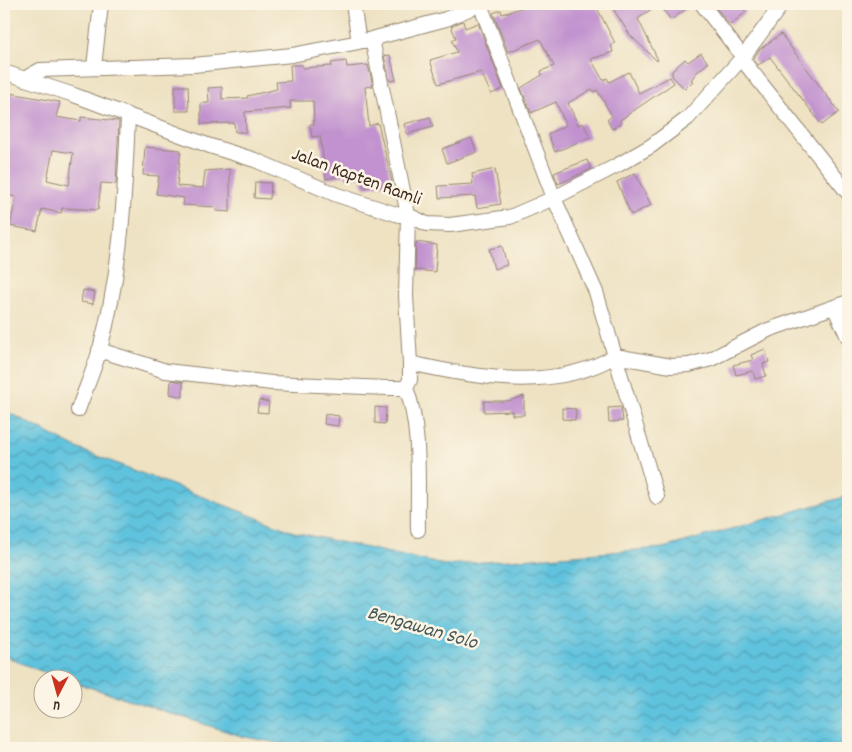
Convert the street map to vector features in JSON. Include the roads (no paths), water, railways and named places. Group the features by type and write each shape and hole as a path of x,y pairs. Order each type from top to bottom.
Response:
{"street":[{"path":"94,67 101,4"},
{"path":"353,4 366,41 408,216 406,296 410,380 406,388 412,404 415,428 418,530"},
{"path":"24,79 40,70 194,64 292,55 366,41 446,19 480,4 554,198 596,292 657,497"},
{"path":"702,4 848,193"},
{"name":"Jalan Kapten Ramli","path":"4,72 255,160 336,195 408,216 427,224 450,225 485,222 510,217 554,198 651,146 688,118 742,57 782,4"},
{"path":"78,410 100,350 109,311 118,254 125,189 128,116"},
{"path":"410,363 449,372 526,378 575,372 596,366 615,356 672,366 688,365 711,359 768,330 848,302"},
{"path":"834,308 848,337"},
{"path":"100,350 166,371 272,383 406,388"}],"water":[{"name":"Bengawan Solo","path":"4,410 79,449 294,532 445,565 663,548 848,496 848,748 302,748 241,736 82,685 82,670 38,670 4,656"}]}
